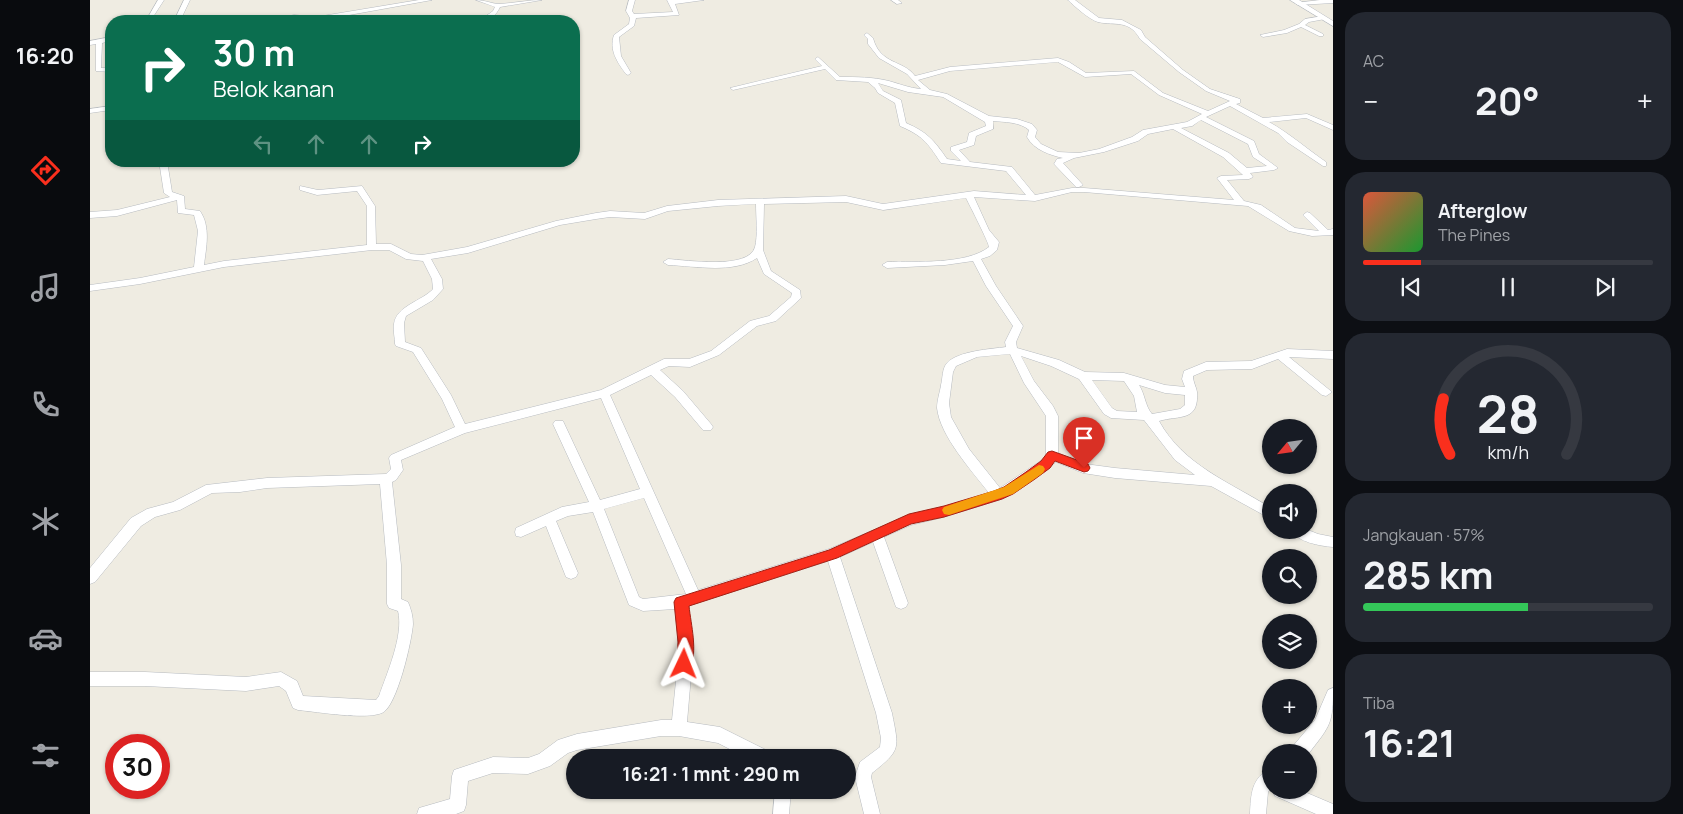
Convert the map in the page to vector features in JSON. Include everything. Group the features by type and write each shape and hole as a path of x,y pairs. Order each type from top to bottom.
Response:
{"street":[{"path":"151,15 160,0"},
{"path":"180,15 188,0"},
{"path":"340,15 429,0"},
{"path":"479,0 498,6 539,0"},
{"path":"628,73 618,60 614,45 616,36 632,25 632,17 629,12 632,0"},
{"path":"632,17 677,14 671,1 701,0"},
{"path":"1071,0 1098,20 1120,21 1139,31 1142,38 1181,71 1211,92 1237,100 1232,104 1203,115 1189,124 1142,133 1135,139 1057,162 1079,185"},
{"path":"1296,1 1333,1"},
{"path":"1296,1 1333,24"},
{"path":"491,15 496,12 498,6"},
{"path":"1263,35 1285,32 1301,25 1307,20 1323,18"},
{"path":"1301,25 1321,35"},
{"path":"867,35 871,39 872,47 878,54 894,66 909,73 928,92"},
{"path":"90,43 105,40"},
{"path":"99,41 98,70 105,70"},
{"path":"818,59 838,79 861,79 871,82 888,83 908,90 945,95 983,116 989,121 990,127 972,135 971,143 954,149 969,165"},
{"path":"913,79 950,69 974,66 1061,61 1085,75 1132,72 1161,94 1179,100 1251,143 1256,155 1274,168 1246,171"},
{"path":"733,88 827,67"},
{"path":"871,82 878,87 880,92 898,102 903,124 921,132 933,144 944,161 1009,169 1033,198"},
{"path":"1232,104 1281,131 1290,140 1323,164"},
{"path":"90,111 105,109"},
{"path":"983,116 1029,126 1033,130 1030,137 1034,143 1052,153 1077,156"},
{"path":"1264,120 1307,116 1333,128"},
{"path":"1174,127 1234,160 1246,171 1249,177 1221,178 1241,203"},
{"path":"164,167 166,189 170,195 182,200 181,210 195,212 199,216 203,233 199,268"},
{"path":"303,188 318,193 359,188 371,206 372,247"},
{"path":"90,288 140,282 199,268 372,247 391,247 409,257 426,258 474,248 559,223 596,216 645,216 682,207 760,202 846,200 883,207 978,194 1033,198 1072,190 1092,190 1141,196 1241,203 1258,208 1281,223 1304,233 1329,232"},
{"path":"887,265 977,259 991,252 995,245 985,230 969,195"},
{"path":"90,215 117,213 178,197"},
{"path":"90,578 136,522 151,513 176,506 210,488 240,488 267,483 386,479 395,475 397,470 395,458 399,455 462,429 604,393 668,362 690,363 715,353 754,323 772,319 796,298 797,292 774,279 767,272 759,250 760,202"},
{"path":"1307,215 1329,232"},
{"path":"668,262 730,265 748,260 759,250"},
{"path":"426,258 437,279 438,288 430,298 402,314 399,323 400,344 417,350 450,403 462,429"},
{"path":"559,424 597,506 634,600 638,604 643,605 688,601 778,570 832,554 909,520 944,512 1009,491 1046,464 1052,455 1052,416 1049,408 1029,383 1013,350 1010,340 1018,330 1018,326 991,286 977,259"},
{"path":"998,495 963,450 950,427 943,408 948,372 952,364 975,354 1013,350 1055,363 1083,376 1128,378 1165,389 1191,392"},
{"path":"1083,376 1108,411 1115,415 1153,420 1156,417 1187,411 1191,407 1191,392 1186,376 1204,367 1252,365 1280,355 1333,355"},
{"path":"1280,355 1326,392"},
{"path":"653,370 680,394 707,428"},
{"path":"1128,378 1142,400 1142,410 1179,457 1213,481 1262,508"},
{"path":"604,393 648,492 688,601 679,728"},
{"path":"1052,455 1084,468 1115,473 1213,481"},
{"path":"90,679 146,678 246,684 281,679 292,686 298,703 372,708 380,706 385,701 402,651 406,612 402,606 394,604 394,566 386,479"},
{"path":"521,532 573,509 597,506 648,492"},
{"path":"549,519 571,574"},
{"path":"877,534 901,603"},
{"path":"1315,539 1333,542"},
{"path":"832,554 884,713 888,738 887,751 866,768 863,777 872,814"},
{"path":"1306,744 1321,725 1333,696"},
{"path":"425,814 458,805 460,776 462,774 493,765 528,766 544,760 564,746 577,742 660,728 679,728 720,735 747,749"},
{"path":"1258,814 1260,788 1262,787"},
{"path":"781,814 782,799"},
{"path":"1301,799 1333,813"}],"slow traffic":[{"path":"949,510 1009,491 1039,469"}],"route":[{"path":"684,664 686,642 681,602 846,549 909,520 944,512 1009,491 1051,460 1052,455 1084,468"}]}
